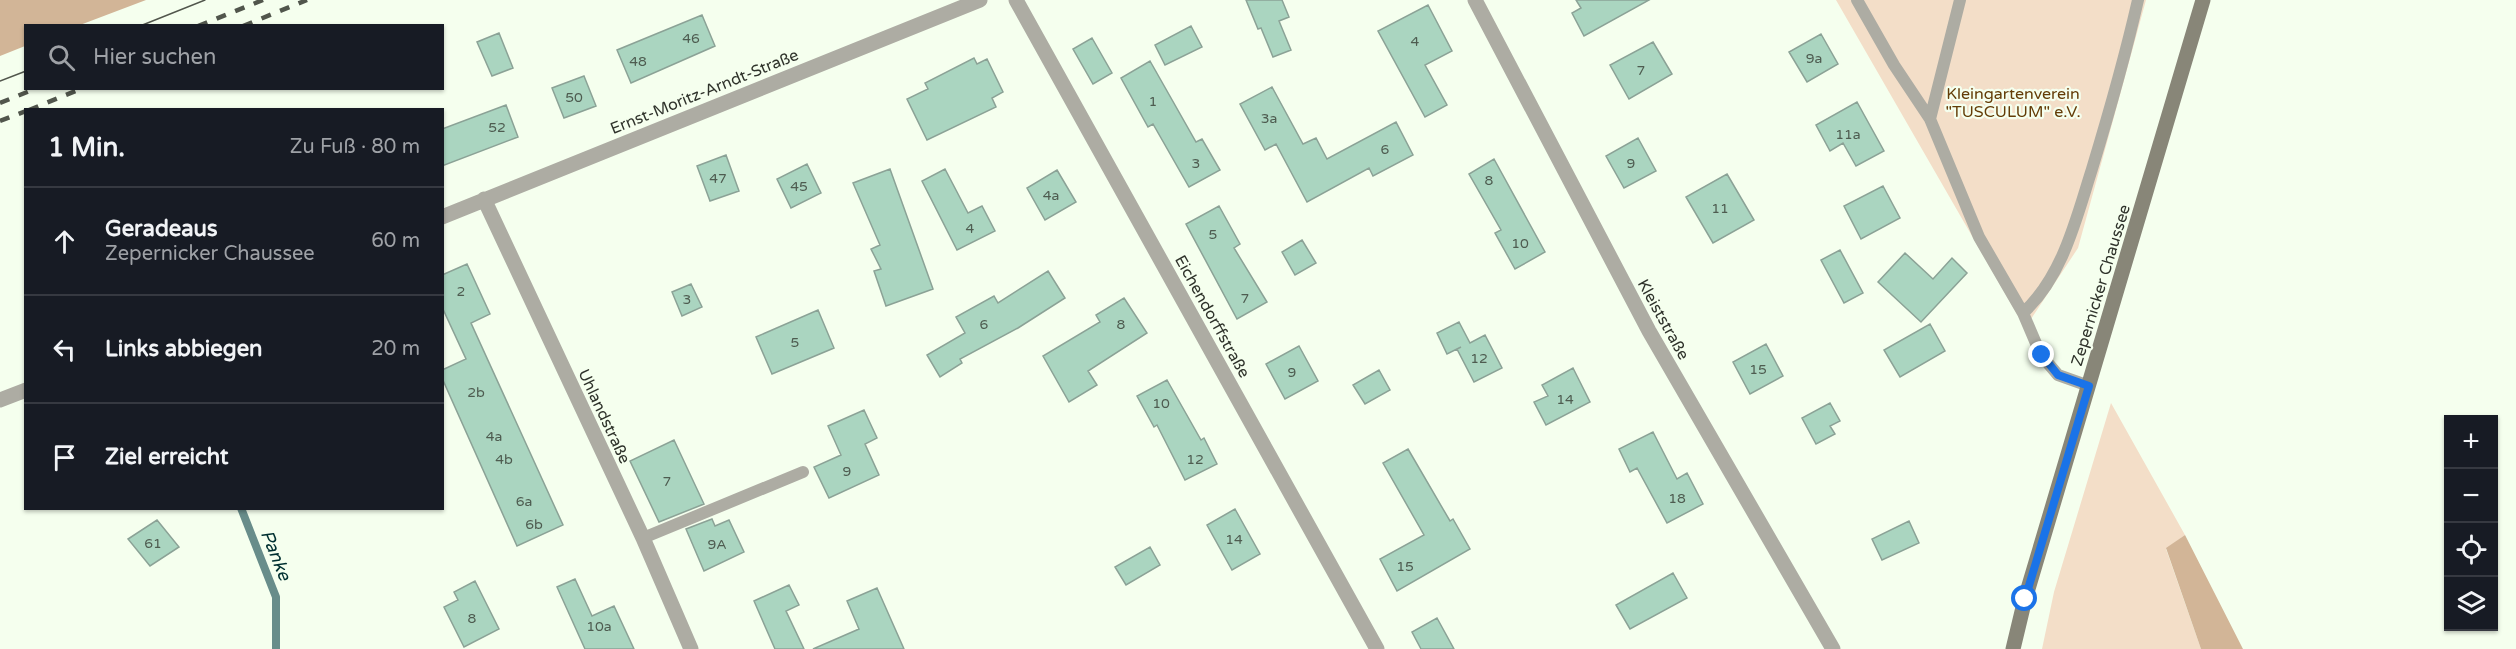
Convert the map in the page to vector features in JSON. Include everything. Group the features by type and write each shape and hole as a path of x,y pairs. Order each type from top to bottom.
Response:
{"main road":[{"name":"Zepernicker Chaussee","path":"2013,649 2025,599 2203,0"}],"street":[{"name":"Ernst-Moritz-Arndt-Straße","path":"444,216 980,0"},
{"name":"Eichendorffstraße","path":"1016,0 1377,649"},
{"name":"Kleiststraße","path":"1474,0 1649,331 1833,649"},
{"name":"Uhlandstraße","path":"484,199 643,538 691,649"},
{"path":"0,400 24,391"}],"lane":[{"path":"1857,0 1894,65 1930,119 1979,237 2023,313 2042,355 2058,375 2089,386"},
{"path":"1930,119 1960,0"},
{"path":"2023,313 2037,300 2068,244 2121,68 2138,0"},
{"path":"643,538 803,472"}],"green space":[{"name":"Kleingartenverein \"TUSCULUM\" e.V.","path":"1836,0 2146,0 2078,248 2025,328"},
{"path":"2111,403 2185,535 2166,549 2201,649 2042,649 2054,592"}],"shaded area":[{"path":"0,0 146,0 83,24 24,24 24,46 0,56"},
{"path":"2185,535 2243,649 2201,649 2166,548"}],"building":[{"path":"1246,0 1282,0 1289,17 1279,21 1291,50 1273,57"},
{"path":"1576,0 1649,0 1584,36 1572,13 1581,8"},
{"path":"1428,5 1452,51 1425,65 1447,105 1425,117 1378,31"},
{"path":"702,15 715,46 631,83 617,50"},
{"path":"1191,26 1202,47 1165,65 1155,45"},
{"path":"499,33 513,68 492,76 477,42"},
{"path":"1821,34 1838,64 1807,82 1789,52"},
{"path":"1092,38 1112,73 1093,84 1073,49"},
{"path":"1653,42 1672,74 1629,99 1610,65"},
{"path":"974,58 977,64 987,59 1003,92 992,98 996,107 927,140 907,99 928,89 925,83"},
{"path":"1150,61 1196,142 1202,139 1220,170 1189,187 1153,124 1148,127 1121,78"},
{"path":"584,76 596,106 564,118 552,88"},
{"path":"1272,87 1303,144 1316,138 1327,159 1396,122 1413,155 1373,176 1369,168 1307,202 1276,144 1265,150 1240,104"},
{"path":"1857,102 1884,151 1856,166 1843,143 1830,151 1816,125"},
{"path":"506,105 518,137 444,165 444,128"},
{"path":"1638,138 1656,171 1624,188 1606,156"},
{"path":"726,155 739,191 710,201 697,166"},
{"path":"1494,159 1545,252 1515,269 1495,233 1501,230 1469,174"},
{"path":"807,164 821,193 791,208 777,179"},
{"path":"890,169 933,289 886,306 874,271 881,269 871,249 880,245 853,183"},
{"path":"945,169 968,213 982,206 995,231 957,250 922,181"},
{"path":"1057,170 1076,202 1045,220 1027,188"},
{"path":"1727,174 1754,220 1713,243 1686,197"},
{"path":"1883,186 1900,218 1861,239 1844,206"},
{"path":"1219,206 1240,244 1234,248 1267,302 1237,319 1186,224"},
{"path":"1302,240 1316,263 1295,275 1282,252"},
{"path":"1840,250 1863,293 1844,303 1821,260"},
{"path":"1905,253 1933,279 1952,258 1967,273 1921,322 1878,282"},
{"path":"467,264 490,314 471,323 563,525 517,546 444,382 444,369 466,359 444,311 444,274"},
{"path":"1048,271 1065,298 1018,328 960,359 962,363 940,377 927,355 965,333 956,317 994,296 998,303"},
{"path":"691,284 702,307 682,316 672,292"},
{"path":"1124,298 1147,333 1088,371 1097,385 1069,402 1043,356 1100,322 1096,315"},
{"path":"818,310 834,348 772,374 756,337"},
{"path":"1459,322 1470,343 1485,335 1502,368 1474,382 1457,349 1447,354 1437,333"},
{"path":"1930,324 1945,351 1900,377 1884,350"},
{"path":"1766,344 1783,376 1750,394 1733,362"},
{"path":"1299,346 1318,381 1285,399 1266,364"},
{"path":"1573,368 1590,402 1546,425 1534,402 1548,396 1542,385"},
{"path":"1379,370 1390,390 1365,404 1353,385"},
{"path":"1167,380 1201,440 1204,438 1217,464 1185,480 1157,425 1154,427 1137,396"},
{"path":"1830,403 1840,421 1830,426 1835,434 1816,444 1802,418"},
{"path":"864,410 877,438 865,444 879,475 829,498 814,467 841,455 828,426"},
{"path":"1653,432 1677,479 1687,473 1703,504 1667,523 1637,468 1630,472 1619,449"},
{"path":"674,440 704,504 659,522 630,461"},
{"path":"1408,449 1450,521 1453,519 1470,549 1397,591 1380,559 1424,535 1383,463"},
{"path":"1235,509 1260,554 1232,570 1207,525"},
{"path":"712,519 715,526 729,520 744,552 704,571 686,529"},
{"path":"157,520 179,547 150,566 128,539"},
{"path":"1909,521 1919,543 1882,560 1872,539"},
{"path":"1150,547 1160,565 1126,585 1115,567"},
{"path":"1673,573 1687,598 1630,629 1616,605"},
{"path":"575,579 592,616 614,606 634,649 585,649 557,587"},
{"path":"475,581 499,629 464,647 444,607 458,600 454,592"},
{"path":"789,585 799,605 786,611 804,649 775,649 754,601"},
{"path":"877,588 904,649 813,649 859,629 847,601"},
{"path":"1437,618 1454,649 1421,649 1412,632"}],"waterway":[{"name":"Panke","path":"242,510 276,597 276,649"}],"tram line":[{"path":"145,24 205,0"},
{"path":"0,81 24,72"}],"railway":[{"path":"203,24 263,0"},
{"path":"248,24 307,0"},
{"path":"0,103 32,90"},
{"path":"34,108 78,90"},
{"path":"0,121 24,112"}],"route":[{"path":"2025,599 2089,386 2058,375 2042,355"}]}
